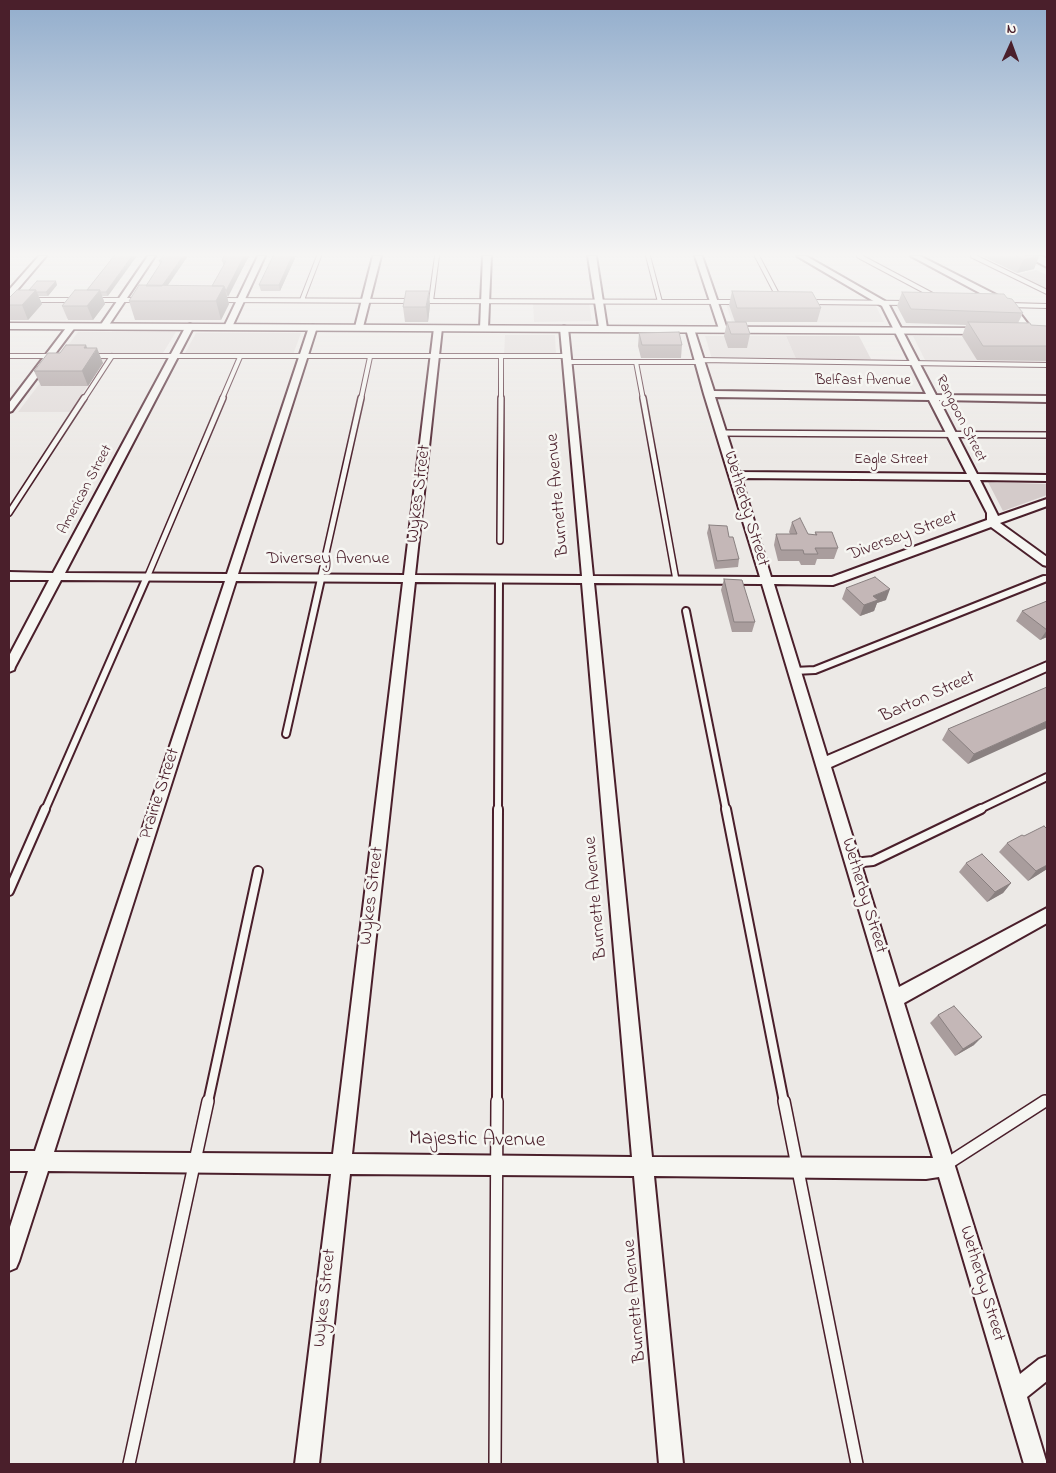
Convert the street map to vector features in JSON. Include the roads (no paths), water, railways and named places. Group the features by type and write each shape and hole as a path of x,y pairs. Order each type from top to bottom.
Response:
{"street":[{"path":"722,325 723,329"},
{"name":"Rangoon Street","path":"895,325 992,513 993,522"},
{"path":"1024,325 1029,332"},
{"path":"9,326 690,328 1000,332"},
{"path":"9,409 53,356 72,326"},
{"name":"American Street","path":"9,667 190,326"},
{"name":"Prairie Street","path":"9,1261 313,327"},
{"name":"Wykes Street","path":"307,1464 438,328"},
{"name":"Burnette Avenue","path":"564,328 671,1464"},
{"name":"Wetherby Street","path":"690,328 1036,1464"},
{"name":"Belfast Avenue","path":"709,394 1047,398"},
{"name":"Eagle Street","path":"734,475 1047,478"},
{"name":"Diversey Street","path":"767,580 833,581 1047,502"},
{"path":"993,522 1047,562"},
{"name":"Diversey Avenue","path":"9,576 767,580"},
{"name":"Barton Street","path":"823,764 1047,666"},
{"path":"894,999 1047,915"},
{"name":"Majestic Avenue","path":"9,1162 926,1169 944,1166"},
{"path":"1014,1393 1047,1367"}],"lane":[{"path":"9,356 53,356"},
{"path":"85,356 501,356 636,362 914,362 1047,365"},
{"path":"9,513 112,356"},
{"path":"500,542 501,356"},
{"path":"9,891 147,577 240,357"},
{"path":"286,734 370,357"},
{"path":"636,362 676,580"},
{"path":"721,433 1047,435"},
{"path":"794,671 815,670 1047,578"},
{"path":"495,1464 498,1165 498,579"},
{"path":"686,611 857,1464"},
{"path":"853,863 874,861 1047,777"},
{"path":"129,1464 258,870"},
{"path":"944,1166 1047,1100"}]}
